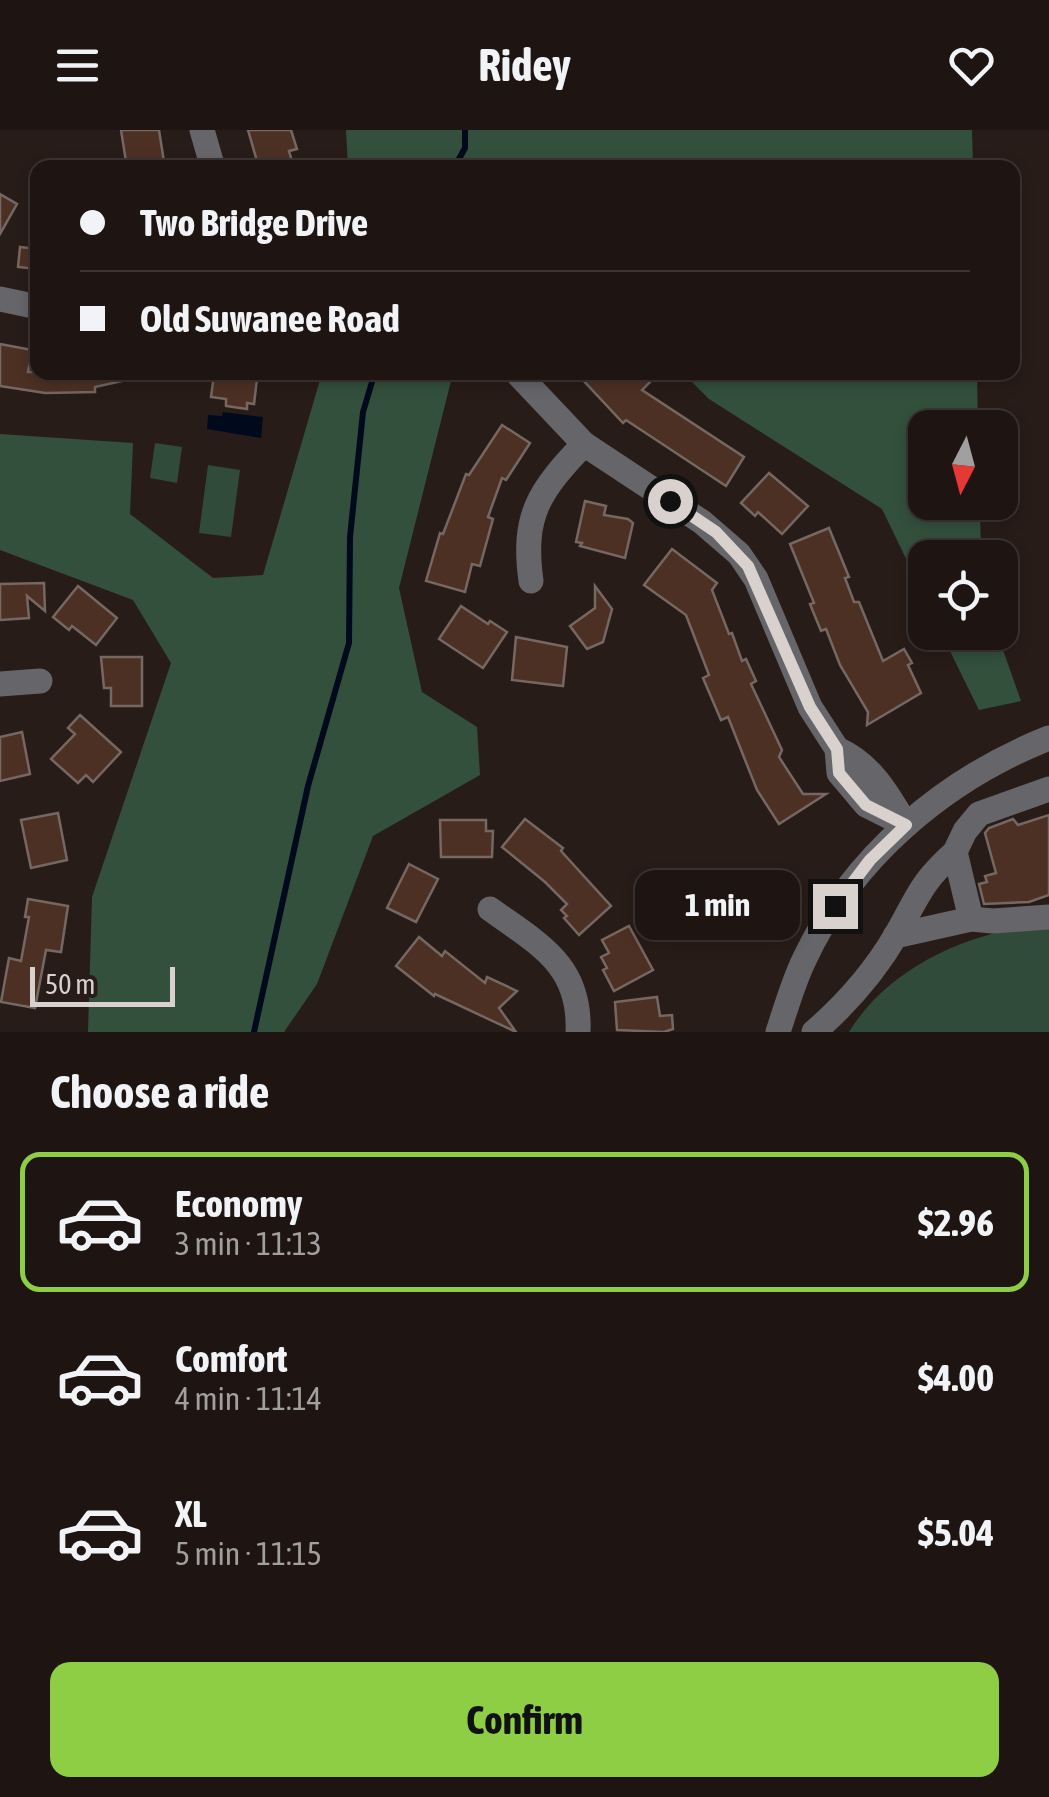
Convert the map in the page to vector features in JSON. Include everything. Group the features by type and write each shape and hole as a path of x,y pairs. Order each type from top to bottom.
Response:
{"street":[{"path":"202,130 211,160"},
{"path":"0,298 30,305"},
{"path":"524,380 584,444 702,522 739,554 756,579 817,720 837,749 856,758 886,789 906,825"},
{"path":"531,581 528,536 534,507 556,474 584,444"},
{"path":"0,684 40,681"},
{"path":"778,1032 803,962 819,931 870,860 906,825 989,766 1049,738"},
{"path":"814,1032 861,984 895,936 920,887 955,852 964,831 979,814 1049,790"},
{"path":"955,852 970,918"},
{"path":"490,909 559,962 572,983 579,1015 578,1032"},
{"path":"895,936 970,918 993,921 1049,917"}],"green space":[{"path":"346,130 972,130 973,160 348,160"},
{"path":"320,380 451,380 399,588 422,692 477,727 480,775 373,836 317,984 284,1032 88,1032 92,897 171,663 133,600 0,550 0,434 133,443 130,514 213,578 263,575"},
{"path":"690,380 977,380 978,410 908,410 908,520 980,520 981,540 908,540 908,563 882,509 709,399"},
{"path":"155,443 182,447 177,483 150,478"},
{"path":"208,465 240,470 231,537 199,533"},
{"path":"949,650 1003,650 1021,701 979,710"},
{"path":"1049,924 1049,1032 849,1032 887,988 936,955 991,934"}],"water":[{"path":"223,412 263,417 261,438 207,429 208,415 222,416"}],"building":[{"path":"121,130 159,130 164,160 126,160"},
{"path":"248,130 291,130 297,149 289,151 292,160 257,160"},
{"path":"0,194 17,204 0,234"},
{"path":"20,247 30,248 30,268 18,267"},
{"path":"0,344 30,350 30,380 126,380 95,387 95,392 45,393 0,386"},
{"path":"213,380 257,380 254,404 247,403 247,409 226,406 226,399 211,397"},
{"path":"583,380 652,380 642,390 744,457 726,486 626,420 623,423"},
{"path":"502,425 530,443 506,480 502,478 488,517 493,519 480,566 472,564 465,592 426,581 440,533 443,534 466,474 469,475"},
{"path":"769,473 808,506 782,534 758,512 755,516 741,503"},
{"path":"585,501 606,506 604,515 633,523 625,558 576,542"},
{"path":"829,528 849,577 845,578 854,602 859,602 883,661 904,649 921,693 867,725 868,712 840,665 826,629 821,631 790,544"},
{"path":"672,549 717,583 712,590 742,661 746,659 756,681 751,684 782,750 779,757 803,794 826,794 779,824 757,790 728,717 721,720 703,678 709,675 686,615 644,585"},
{"path":"44,583 45,611 27,596 29,618 0,620 0,584"},
{"path":"78,586 117,618 96,645 53,617"},
{"path":"595,586 612,609 603,642 587,649 570,626 595,608"},
{"path":"461,606 507,632 483,668 439,639"},
{"path":"516,637 567,647 563,686 512,680"},
{"path":"101,657 142,657 142,706 111,706 111,688 104,688"},
{"path":"80,715 121,752 93,782 86,775 78,783 51,759 75,734 68,728"},
{"path":"22,732 30,774 0,781 0,737"},
{"path":"58,813 67,860 31,868 21,820"},
{"path":"1049,815 1049,895 1029,902 984,904 979,884 987,882 985,876 996,873 985,833 1013,819 1018,825"},
{"path":"525,819 563,848 561,851 611,906 579,935 564,918 567,916 561,910 567,904 502,847"},
{"path":"440,820 486,820 486,831 493,831 492,857 441,857"},
{"path":"409,864 438,879 416,922 387,908"},
{"path":"28,899 68,906 61,952 46,950 35,1008 1,1002 9,958 21,961 29,917 25,917"},
{"path":"629,926 653,970 614,991 603,970 607,968 601,957 609,953 602,940"},
{"path":"419,937 442,956 445,951 485,983 487,977 517,991 499,1008 516,1032 434,996 396,966"},
{"path":"657,997 660,1016 672,1015 673,1029 617,1030 615,1002"}],"waterway":[{"path":"458,160 465,148 465,130"},
{"path":"254,1032 308,786 349,643 350,537 363,412 373,380"}],"route":[{"path":"670,501 716,532 748,566 810,707 837,749 839,773 866,805 906,825 870,860 835,906"}]}
